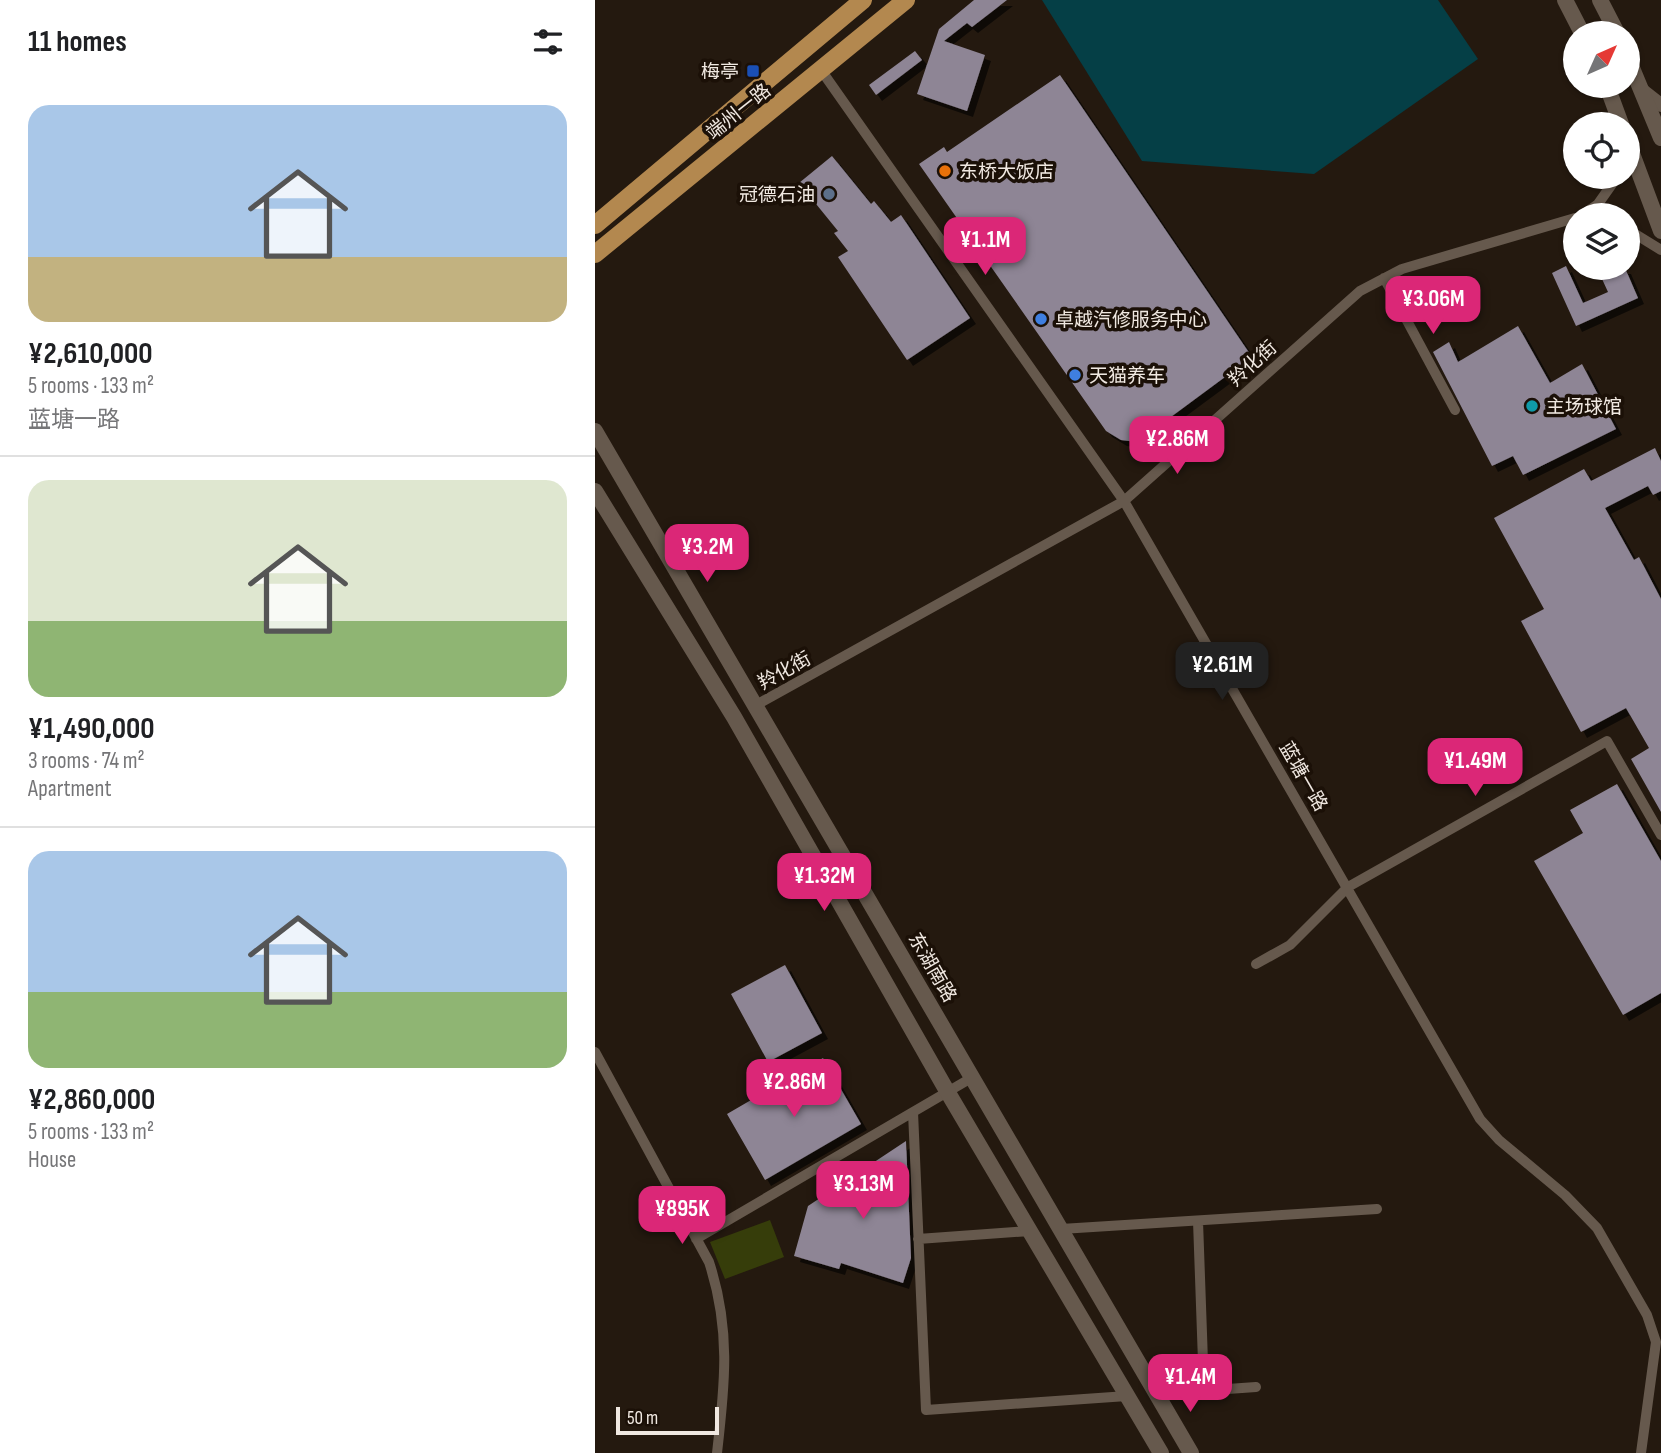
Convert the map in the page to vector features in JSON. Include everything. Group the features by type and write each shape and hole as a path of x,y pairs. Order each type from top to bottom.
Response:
{"main road":[{"name":"端州一路","path":"595,225 863,0"},
{"name":"端州一路","path":"595,254 906,0"},
{"path":"1565,0 1576,21"},
{"path":"1600,0 1611,21"},
{"path":"1640,84 1661,138"},
{"path":"1640,176 1661,231"},
{"name":"东湖南路","path":"595,431 1192,1453"},
{"path":"626,482 597,494 734,717 947,1091 1161,1453"}],"street":[{"name":"蓝塘一路","path":"821,70 1124,501 1480,1119 1499,1140 1565,1195 1597,1228 1636,1294 1656,1342 1641,1453"},
{"path":"1643,91 1661,105"},
{"path":"1595,203 1611,189"},
{"name":"羚化街","path":"756,705 1124,501 1360,291 1402,269 1563,222"},
{"path":"1640,237 1661,250"},
{"path":"1384,278 1455,410"},
{"path":"1256,964 1290,945 1348,887 1607,741 1661,835"},
{"path":"595,1052 709,1262 720,1298 725,1338 725,1387 717,1453"},
{"path":"696,1239 973,1077"},
{"path":"913,1112 926,1410 1127,1396"},
{"path":"1061,1229 1377,1209"},
{"path":"1198,1221 1203,1390"},
{"path":"918,1238 1030,1231"},
{"path":"1157,1394 1256,1387"}],"green space":[{"path":"770,1220 784,1257 725,1279 710,1242"}],"water":[{"path":"1042,0 1438,0 1478,59 1314,174 1142,161"}],"building":[{"path":"974,0 1007,0 972,27 967,23 944,41 985,55 967,111 917,94 939,29"},
{"path":"915,51 922,60 876,95 869,85"},
{"path":"1060,75 1252,357 1137,442 1121,440 1106,431 919,164 944,147 947,152"},
{"path":"832,156 871,204 874,201 891,222 901,215 970,318 907,360 838,257 848,251 834,233 838,231 799,183"},
{"path":"1563,268 1563,280 1572,280 1583,303 1608,292 1602,280 1630,280 1638,298 1576,326 1552,273"},
{"name":"主场球馆","path":"1518,326 1550,383 1582,364 1616,429 1523,475 1513,456 1492,466 1433,352 1449,342 1458,362"},
{"path":"1655,448 1661,461 1661,491 1653,495 1648,486 1605,508 1634,560 1639,557 1661,599 1661,812 1631,759 1649,748 1626,708 1581,732 1521,621 1544,609 1494,518 1584,469 1591,481"},
{"path":"1617,784 1661,861 1661,993 1623,1015 1534,861 1583,833 1570,810"},
{"path":"785,965 822,1033 768,1062 731,994"},
{"path":"823,1058 861,1124 765,1180 727,1114"},
{"path":"906,1141 911,1258 903,1283 841,1263 839,1269 794,1256 808,1206"}],"place":[{"name":"梅亭","path":"753,71"},
{"name":"东桥大饭店","path":"945,171"},
{"name":"冠德石油","path":"829,194"},
{"name":"卓越汽修服务中心","path":"1041,319"},
{"name":"天猫养车","path":"1075,375"},
{"name":"主场球馆","path":"1532,406"}]}
